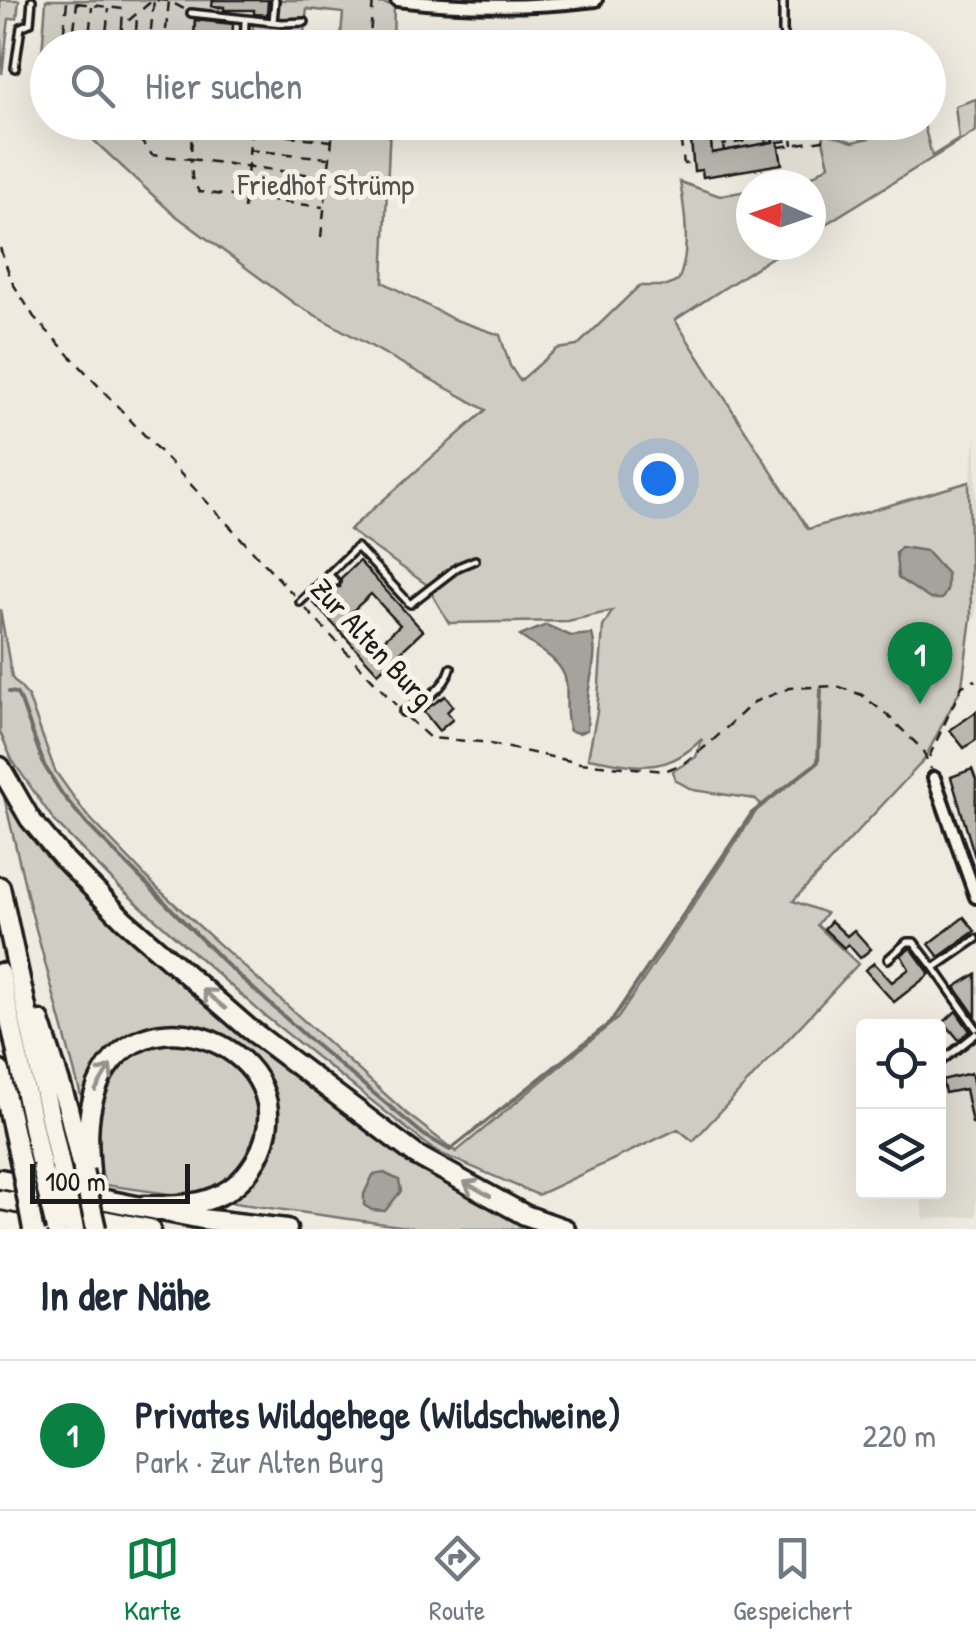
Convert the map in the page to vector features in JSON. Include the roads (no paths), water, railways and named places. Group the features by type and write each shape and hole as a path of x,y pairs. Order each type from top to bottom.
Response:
{"highway":[{"path":"0,767 30,818 61,856 138,933 248,1028 416,1155 525,1215 565,1229"},
{"path":"2,896 52,1169 56,1229"},
{"path":"2,896 68,1108 86,1172 94,1222"},
{"path":"0,973 52,1169 74,1229"},
{"path":"86,1172 94,1093 123,1052 168,1033 192,1033 216,1040 238,1054 263,1094 267,1118 262,1149 247,1176 224,1195 198,1204 143,1206"},
{"path":"0,1071 34,1227 0,1221"},
{"path":"0,1179 202,1218 286,1229"},
{"path":"0,1200 150,1229"}],"street":[{"path":"397,0 484,8 596,0"},
{"path":"934,778 976,897"}],"lane":[{"path":"16,68 21,27 30,23 32,0"},
{"path":"273,22 275,0"},
{"path":"783,0 783,30"},
{"path":"191,13 305,22"},
{"path":"245,19 245,30"},
{"path":"300,602 358,548 410,604 458,567 475,560"},
{"path":"328,574 336,582"},
{"path":"402,712 424,700 448,679 450,668"},
{"path":"934,968 976,939"},
{"path":"888,958 908,942 914,942 976,1031 946,1057"}],"waterway":[{"path":"9,692 16,693 21,701 44,765 86,823 226,964 311,1041 424,1135 450,1150 610,1023 752,813 818,762 821,690"}],"place":[{"name":"Privates Wildgehege (Wildschweine)","path":"920,704"}],"park label":[{"name":"Friedhof Strümp","path":"326,185"}]}
